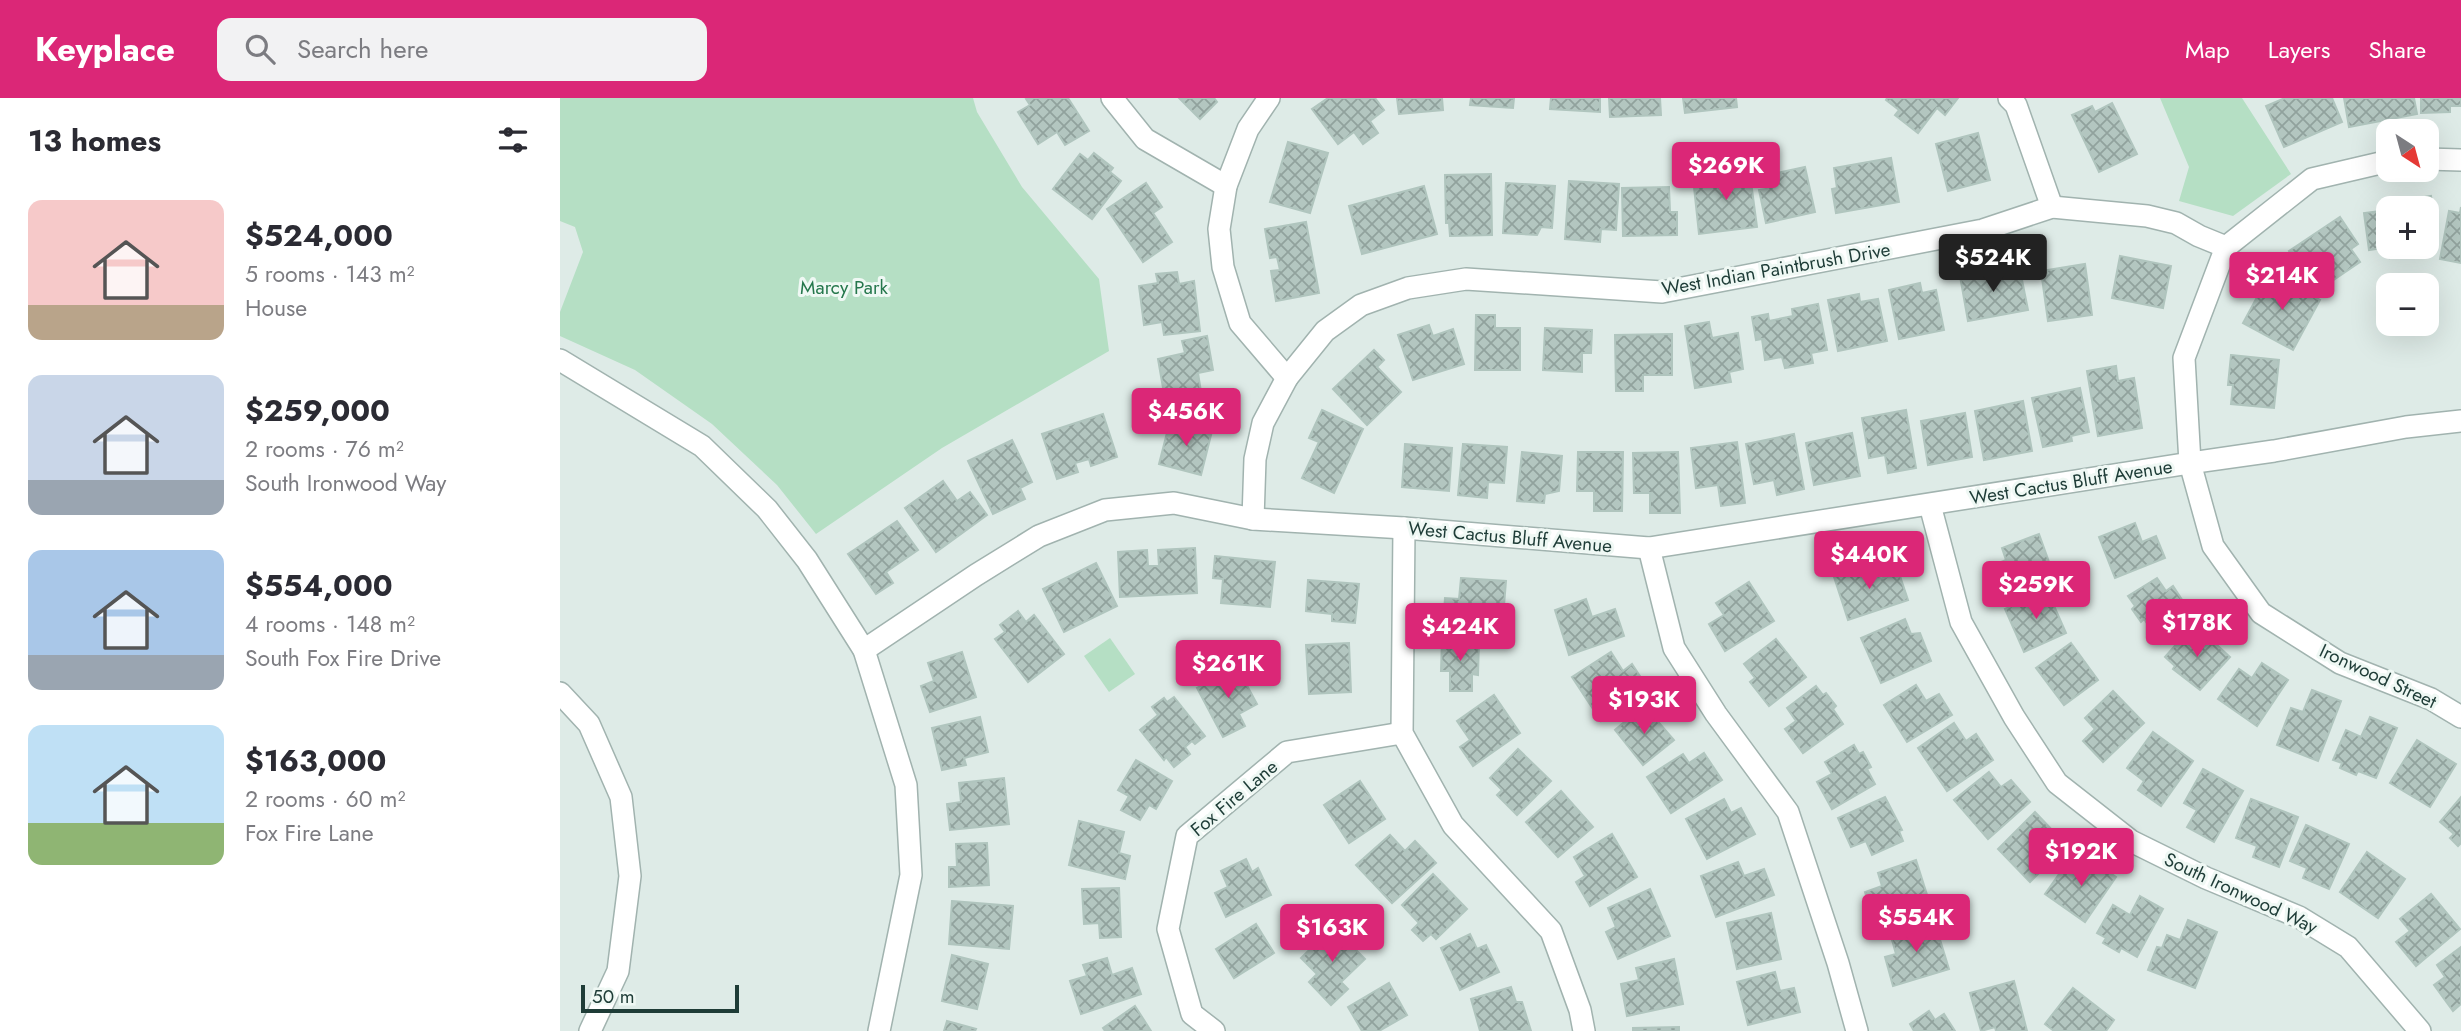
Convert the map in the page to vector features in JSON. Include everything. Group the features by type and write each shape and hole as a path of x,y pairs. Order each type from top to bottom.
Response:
{"street":[{"path":"1112,98 1145,139 1226,186"},
{"path":"1269,98 1248,129 1226,186 1219,229 1223,267 1240,323 1287,378"},
{"path":"2009,98 2016,105 2052,207"},
{"path":"2440,159 2461,160"},
{"path":"2226,247 2312,180 2376,164"},
{"name":"West Indian Paintbrush Drive","path":"1253,519 1255,459 1263,423 1287,378 1325,331 1362,305 1408,288 1466,279 1662,292 1983,230 2052,207 2147,216 2176,223 2226,247"},
{"name":"Ironwood Street","path":"2226,247 2184,358 2190,463 2213,546 2261,613 2340,663 2431,699 2461,717"},
{"path":"560,360 702,446 767,509 807,560 864,650 906,785 911,875 879,1031"},
{"name":"West Cactus Bluff Avenue","path":"864,650 1039,536 1105,510 1174,503 1253,519 1649,548 2274,452 2406,427 2461,421"},
{"name":"South Ironwood Way","path":"1930,505 1961,622 2014,717 2057,783 2131,841 2206,878 2300,917 2348,947 2420,1031"},
{"path":"1404,528 1402,733 1452,825 1551,930 1580,1010 1584,1031"},
{"path":"1649,548 1674,648 1716,714 1787,812 1838,963 1857,1031"},
{"path":"560,693 589,724 621,797 630,876 618,971 590,1031"},
{"name":"Fox Fire Lane","path":"1214,1031 1192,1014 1168,929 1186,836 1287,752 1402,733"}],"green space":[{"name":"Marcy Park","path":"560,98 973,98 977,112 1022,187 1099,279 1109,351 942,448 816,534 777,485 712,424 635,370 560,336 560,312 583,252 575,227 560,221"},
{"path":"2160,98 2242,98 2291,174 2233,216 2179,201 2189,167"},
{"path":"1110,638 1135,674 1109,692 1084,656"}],"building":[{"path":"1068,98 1089,131 1065,145 1057,132 1038,144 1018,112 1030,105 1026,99"},
{"path":"1179,98 1214,98 1217,102 1200,119"},
{"path":"1328,98 1375,98 1384,110 1370,121 1378,133 1363,144 1354,132 1338,144 1312,109"},
{"path":"1397,98 1442,98 1443,110 1399,114"},
{"path":"1471,98 1514,98 1513,108 1470,105"},
{"path":"1551,98 1600,98 1600,112 1550,109"},
{"path":"1609,98 1660,98 1661,115 1610,117"},
{"path":"1683,98 1736,98 1737,107 1685,113"},
{"path":"1958,98 1945,115 1937,108 1918,133 1895,115 1899,110 1886,100"},
{"path":"2285,98 2332,98 2342,122 2284,147 2266,106"},
{"path":"2344,98 2414,98 2417,114 2376,119 2376,122 2349,127"},
{"path":"2421,98 2461,98 2461,106 2450,106 2450,112 2421,113"},
{"path":"2112,103 2137,154 2099,172 2072,115 2092,106 2095,112"},
{"path":"1978,133 1990,180 1948,191 1936,144"},
{"path":"1288,142 1328,153 1310,213 1270,202"},
{"path":"1094,153 1113,168 1110,172 1121,181 1092,219 1053,189 1080,154 1088,160"},
{"path":"1891,158 1899,202 1836,213 1832,189 1837,188 1834,168"},
{"path":"1749,167 1757,227 1699,234 1694,187 1707,185 1706,172"},
{"path":"1805,167 1815,212 1766,223 1759,190 1766,189 1763,176"},
{"path":"1491,174 1492,235 1450,236 1449,223 1446,223 1445,175"},
{"path":"1569,181 1619,184 1616,230 1601,229 1600,242 1565,239"},
{"path":"1146,183 1162,207 1153,213 1172,242 1143,262 1107,209"},
{"path":"1506,183 1555,186 1552,228 1541,227 1537,235 1503,233"},
{"path":"1424,186 1437,234 1362,254 1349,206"},
{"path":"1669,187 1670,212 1677,212 1677,235 1623,236 1622,188"},
{"path":"2461,207 2461,263 2440,259 2449,211 2460,213"},
{"path":"2376,212 2376,249 2369,250 2364,213"},
{"path":"2340,217 2358,244 2351,249 2360,262 2323,287 2310,267 2303,272 2289,251"},
{"path":"1306,222 1319,293 1276,301 1271,271 1280,270 1277,257 1270,258 1265,229"},
{"path":"2120,256 2171,266 2163,308 2112,298"},
{"path":"2085,264 2092,315 2048,321 2041,271"},
{"path":"2020,270 2028,310 1968,321 1960,276"},
{"path":"1177,272 1179,284 1194,281 1200,331 1164,335 1162,322 1144,325 1139,286 1158,283 1156,274"},
{"path":"2270,273 2320,300 2293,350 2243,323"},
{"path":"1920,283 1922,293 1936,290 1944,330 1899,339 1889,290"},
{"path":"1859,294 1860,302 1878,299 1887,341 1838,351 1828,300"},
{"path":"1818,304 1827,350 1811,353 1813,363 1785,368 1782,357 1765,360 1762,339 1756,340 1752,317 1768,314 1769,321 1793,316 1792,309"},
{"path":"1476,315 1495,315 1495,328 1520,328 1520,370 1475,370"},
{"path":"1709,322 1712,338 1738,333 1743,369 1729,372 1731,382 1695,388 1685,326"},
{"path":"1429,325 1433,336 1453,329 1464,364 1413,380 1398,335"},
{"path":"1545,328 1592,330 1591,353 1582,353 1582,372 1543,370"},
{"path":"1672,334 1672,375 1643,375 1643,391 1616,391 1615,335"},
{"path":"1207,336 1213,370 1198,373 1202,398 1166,405 1158,359 1185,353 1182,341"},
{"path":"1374,350 1384,360 1377,367 1401,392 1367,425 1333,389"},
{"path":"2231,355 2279,360 2274,408 2231,404 2233,385 2228,385"},
{"path":"2116,366 2118,381 2134,378 2142,428 2098,436 2087,371"},
{"path":"2080,388 2089,432 2071,436 2072,441 2043,447 2032,398"},
{"path":"2023,401 2032,451 1984,460 1975,411"},
{"path":"1322,410 1363,429 1334,493 1302,478 1319,442 1309,438"},
{"path":"1906,410 1916,468 1888,473 1885,455 1869,458 1862,418"},
{"path":"1965,413 1972,457 1928,465 1921,421"},
{"path":"1103,414 1117,457 1091,466 1089,459 1075,463 1078,472 1057,479 1042,434"},
{"path":"1170,421 1212,431 1201,475 1159,464"},
{"path":"1852,433 1860,476 1814,485 1806,443"},
{"path":"1794,434 1804,489 1777,495 1774,480 1754,484 1746,444"},
{"path":"1012,440 1032,482 1020,488 1025,499 993,514 968,461"},
{"path":"1737,442 1745,503 1721,506 1718,485 1696,488 1691,448"},
{"path":"1405,444 1452,448 1449,491 1402,487"},
{"path":"1463,444 1507,447 1504,483 1488,482 1487,498 1458,495"},
{"path":"1522,452 1562,456 1559,491 1545,494 1544,503 1517,501"},
{"path":"1578,452 1623,452 1622,511 1594,511 1594,491 1577,491"},
{"path":"1678,452 1680,513 1650,513 1650,493 1634,493 1633,453"},
{"path":"943,481 957,501 970,492 987,515 936,552 905,508"},
{"path":"897,521 918,550 886,572 893,583 876,594 848,554"},
{"path":"2135,523 2142,542 2156,536 2165,558 2115,578 2099,537"},
{"path":"2039,534 2054,576 1999,595 1989,567 2006,560 2002,548"},
{"path":"1195,548 1197,593 1120,597 1118,552 1147,550 1148,566 1159,566 1158,550"},
{"path":"1215,556 1275,562 1270,607 1221,603 1223,579 1213,578"},
{"path":"1096,563 1117,606 1064,632 1043,589"},
{"path":"1875,564 1880,579 1899,573 1908,600 1848,620 1834,577"},
{"path":"1461,578 1506,581 1502,630 1443,625 1445,598 1459,599"},
{"path":"2157,578 2166,591 2173,586 2190,612 2155,635 2144,619 2141,622 2132,609 2135,606 2128,596"},
{"path":"1308,580 1359,584 1355,623 1332,621 1332,614 1306,611"},
{"path":"1749,582 1774,621 1725,651 1709,624 1724,615 1716,603"},
{"path":"2047,590 2066,633 2024,652 2005,609"},
{"path":"1586,599 1592,617 1615,609 1624,636 1569,655 1555,610"},
{"path":"1018,611 1026,622 1034,615 1064,654 1028,682 995,639 1005,632 1000,625"},
{"path":"1905,619 1911,634 1920,633 1931,661 1881,683 1861,638"},
{"path":"2188,631 2199,641 2205,634 2230,657 2200,690 2173,669 2175,666 2165,657"},
{"path":"1776,639 1806,677 1769,706 1750,682 1755,678 1744,664"},
{"path":"1442,640 1479,641 1478,675 1472,674 1472,691 1450,691 1450,671 1441,671"},
{"path":"1349,643 1351,692 1309,694 1306,645"},
{"path":"2071,643 2098,680 2064,705 2036,668"},
{"path":"962,652 976,697 930,712 921,686 934,681 928,663"},
{"path":"1611,652 1623,671 1632,664 1649,690 1601,721 1572,677"},
{"path":"2262,663 2288,680 2257,726 2218,699 2239,669 2252,678"},
{"path":"1237,667 1257,704 1239,714 1245,726 1223,737 1197,688"},
{"path":"1916,685 1926,701 1939,694 1952,715 1907,742 1884,705"},
{"path":"1816,686 1823,695 1826,693 1836,706 1833,709 1843,724 1803,753 1785,729 1796,721 1787,708"},
{"path":"2312,690 2341,701 2318,761 2277,745 2291,708 2303,712"},
{"path":"2113,691 2144,723 2103,762 2083,741 2095,729 2085,718"},
{"path":"1494,695 1520,733 1473,766 1460,747 1470,740 1457,721"},
{"path":"1174,697 1205,736 1195,744 1192,741 1185,747 1190,754 1174,767 1166,757 1164,760 1140,730 1158,715 1152,707 1164,698 1167,702"},
{"path":"1641,708 1651,720 1654,717 1674,740 1643,765 1615,730"},
{"path":"980,717 988,752 964,758 966,765 942,770 932,728"},
{"path":"2370,717 2397,728 2376,778 2358,771 2356,775 2340,768 2342,763 2333,760 2346,730 2361,737"},
{"path":"1954,723 1966,741 1976,734 1993,760 1947,791 1918,748"},
{"path":"2153,732 2193,761 2161,806 2138,790 2144,781 2127,768"},
{"path":"2417,740 2456,764 2430,807 2390,783"},
{"path":"1854,745 1859,754 1863,752 1871,767 1867,769 1875,784 1832,809 1817,782 1832,774 1825,762"},
{"path":"1518,749 1551,781 1517,815 1497,795 1502,790 1490,778"},
{"path":"1704,753 1722,780 1671,813 1647,777 1683,754 1689,763"},
{"path":"1136,760 1172,781 1156,809 1149,805 1140,820 1121,810 1129,796 1118,790"},
{"path":"2203,769 2243,791 2214,842 2187,827 2197,810 2184,803"},
{"path":"1989,772 2001,787 2011,780 2030,802 1988,839 1954,800"},
{"path":"1004,778 1009,824 950,830 947,804 961,802 959,783"},
{"path":"1360,781 1385,819 1349,843 1324,805"},
{"path":"1561,791 1593,827 1558,857 1526,822"},
{"path":"1885,797 1902,830 1899,831 1903,841 1872,855 1866,841 1851,847 1838,818"},
{"path":"2461,797 2461,843 2458,846 2450,838 2454,834 2440,822"},
{"path":"1724,799 1731,813 1741,808 1755,834 1707,859 1686,819"},
{"path":"2251,799 2298,817 2279,867 2253,857 2257,846 2236,838"},
{"path":"2035,812 2055,833 2051,837 2063,849 2030,882 1998,849"},
{"path":"1079,821 1124,832 1119,853 1130,856 1125,879 1069,865"},
{"path":"2306,825 2349,844 2329,889 2303,878 2307,868 2290,861"},
{"path":"1612,834 1637,877 1590,906 1576,882 1585,876 1574,857"},
{"path":"1390,835 1405,851 1415,841 1436,863 1392,903 1356,865"},
{"path":"987,843 989,885 949,887 949,867 957,867 956,844"},
{"path":"2367,852 2405,879 2378,918 2340,892"},
{"path":"1246,859 1252,872 1258,868 1271,895 1226,917 1215,893 1228,887 1221,871"},
{"path":"2090,859 2116,877 2085,922 2045,894 2067,863 2080,872"},
{"path":"1916,860 1930,904 1875,922 1865,892 1882,886 1878,873"},
{"path":"1738,862 1744,876 1764,869 1774,895 1716,917 1701,876"},
{"path":"1433,874 1467,909 1436,939 1431,934 1423,941 1412,930 1419,923 1402,905"},
{"path":"1119,888 1121,937 1100,938 1099,923 1084,924 1082,889"},
{"path":"1650,889 1670,936 1618,959 1606,932 1616,927 1608,908"},
{"path":"2431,894 2460,929 2416,966 2396,942 2410,931 2400,919"},
{"path":"2140,896 2163,909 2137,957 2121,948 2119,952 2103,943 2106,938 2097,933 2113,905 2130,915"},
{"path":"952,901 1013,906 1009,949 949,944"},
{"path":"1771,913 1781,959 1737,969 1727,923"},
{"path":"1934,920 1949,969 1893,986 1885,957 1896,954 1890,933"},
{"path":"2188,920 2217,932 2195,988 2148,970 2157,947 2162,948 2167,935 2180,940"},
{"path":"1256,924 1274,953 1234,978 1216,949"},
{"path":"1333,927 1365,959 1341,982 1348,989 1331,1005 1309,982 1317,974 1301,958"},
{"path":"1470,934 1477,949 1486,945 1499,972 1460,990 1441,948"},
{"path":"2461,947 2461,1004 2453,1011 2434,985 2445,977 2437,965"},
{"path":"952,955 988,964 977,1009 942,1001"},
{"path":"1107,958 1112,975 1132,968 1141,994 1081,1014 1070,981 1087,976 1083,965"},
{"path":"1674,959 1683,1004 1627,1016 1621,984 1639,980 1636,968"},
{"path":"1775,972 1780,991 1794,988 1800,1012 1748,1025 1737,982"},
{"path":"2014,981 2027,1031 1996,1031 1995,1027 1981,1031 1970,993"},
{"path":"1389,983 1407,1015 1379,1031 1362,1031 1348,1007"},
{"path":"1511,987 1516,1002 1522,1002 1531,1031 1480,1031 1471,999"},
{"path":"2073,988 2114,1020 2106,1031 2054,1031 2045,1024"},
{"path":"1135,1006 1151,1031 1105,1031 1103,1028"},
{"path":"1929,1011 1935,1020 1944,1014 1955,1031 1914,1031 1910,1024"},
{"path":"947,1021 976,1029 944,1031"},
{"path":"1679,1027 1679,1031 1633,1031 1633,1028"}]}
